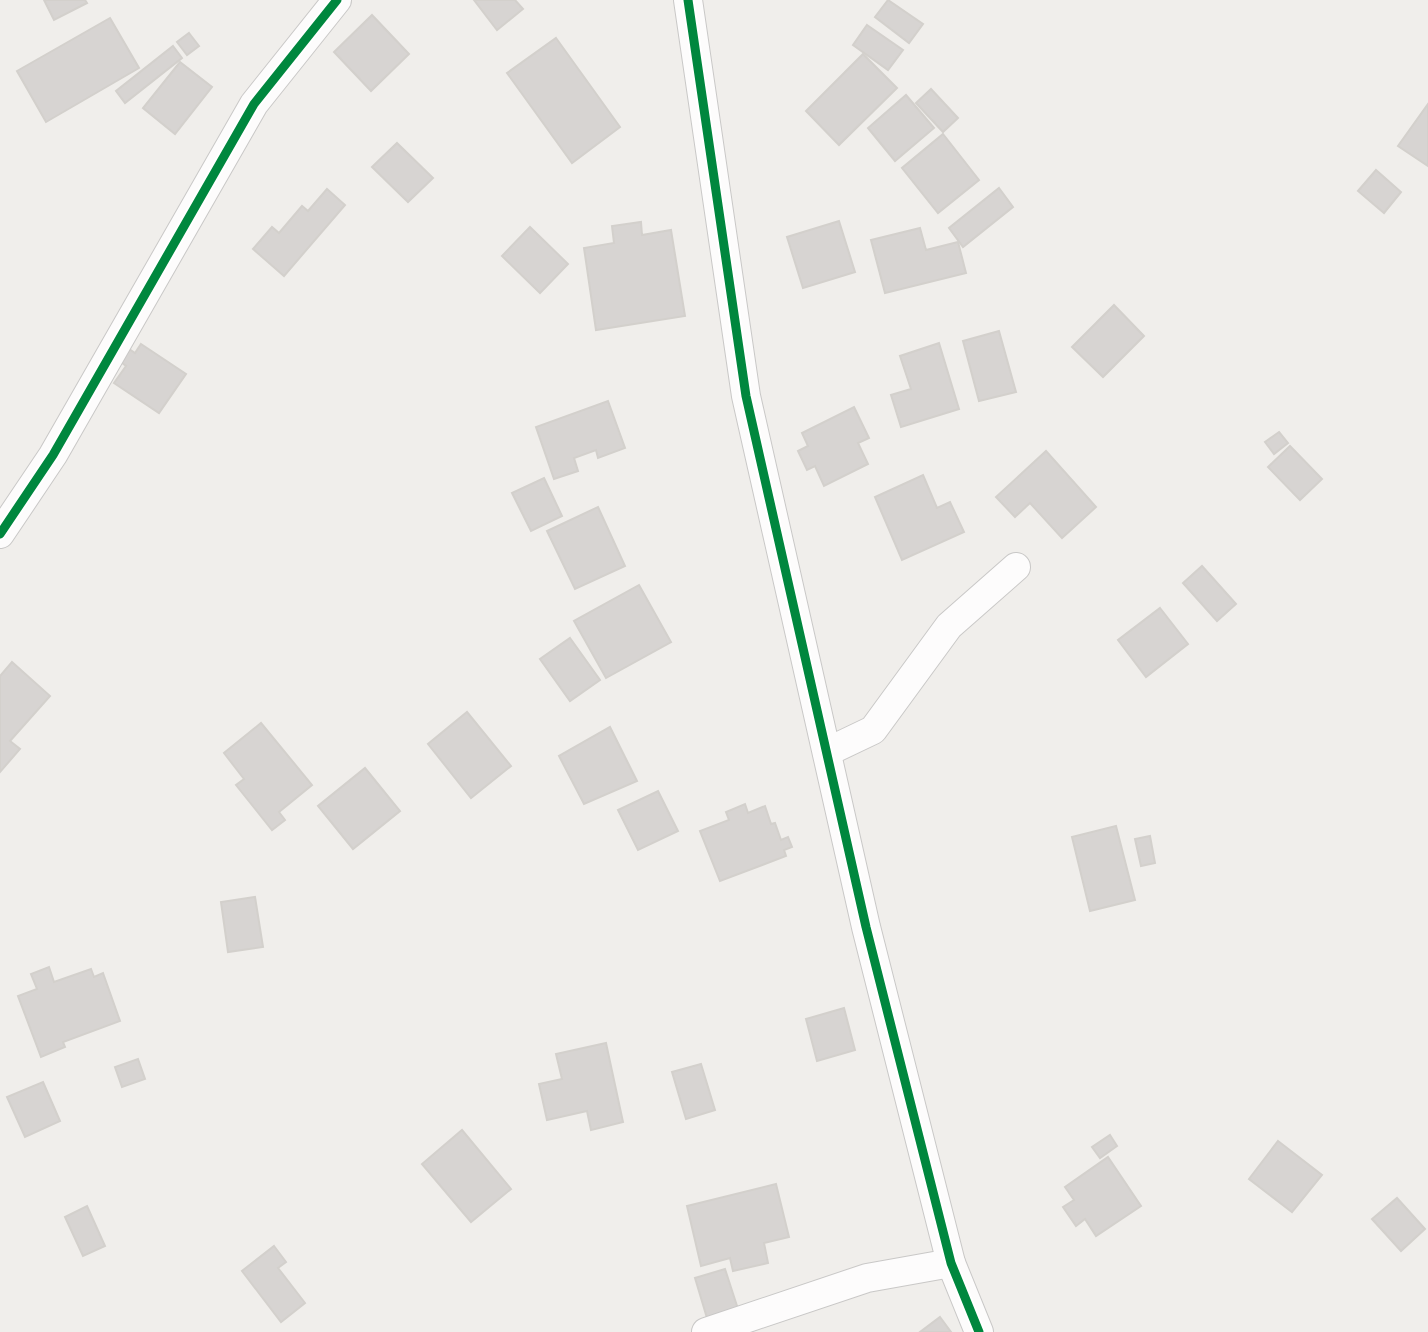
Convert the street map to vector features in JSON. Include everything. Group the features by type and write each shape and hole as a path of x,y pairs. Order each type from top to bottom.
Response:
{"street":[{"path":"0,534 53,455 254,104 337,0"},
{"path":"688,0 746,396 866,926 951,1263 979,1332"},
{"path":"827,752 873,730 949,626 1016,568"},
{"path":"706,1332 867,1278 951,1263"}],"building":[{"path":"44,0 85,0 87,3 54,20"},
{"path":"474,0 515,0 523,9 497,30"},
{"path":"888,0 923,24 909,43 875,17"},
{"path":"372,15 409,54 371,91 334,52"},
{"path":"110,18 139,68 46,122 17,71"},
{"path":"867,25 903,50 888,70 853,45"},
{"path":"189,33 199,46 187,55 177,42"},
{"path":"556,38 620,127 572,163 507,73"},
{"path":"173,46 182,58 125,103 116,91"},
{"path":"863,54 897,88 839,145 806,111"},
{"path":"180,62 212,87 175,134 143,108"},
{"path":"931,89 958,118 943,132 916,103"},
{"path":"906,95 934,128 895,161 868,128"},
{"path":"1428,104 1428,166 1398,146"},
{"path":"943,134 979,180 938,213 902,168"},
{"path":"397,143 433,178 408,202 372,167"},
{"path":"1376,170 1401,192 1384,213 1358,191"},
{"path":"999,188 1013,207 963,247 949,228"},
{"path":"327,189 345,205 284,276 253,249 272,227 279,233 302,206 308,211"},
{"path":"839,221 855,272 803,288 787,237"},
{"path":"641,222 642,235 671,230 685,316 596,330 584,248 614,243 612,226"},
{"path":"530,227 568,264 540,293 502,256"},
{"path":"920,228 926,250 958,242 966,273 885,293 871,240"},
{"path":"1114,305 1144,336 1103,377 1072,347"},
{"path":"999,331 1016,392 979,401 963,341"},
{"path":"939,343 959,409 901,427 891,395 911,389 900,356"},
{"path":"141,344 186,374 159,413 114,383 126,366 121,362 129,349 135,353"},
{"path":"608,401 625,448 598,458 596,450 574,458 578,471 554,479 536,427"},
{"path":"854,407 869,438 858,443 868,464 824,486 815,466 807,470 798,451 808,446 802,433"},
{"path":"1279,432 1288,443 1274,454 1265,442"},
{"path":"1290,446 1322,479 1300,500 1268,467"},
{"path":"1046,451 1096,507 1062,538 1030,503 1015,517 996,497"},
{"path":"923,475 937,508 950,502 964,532 902,560 875,497"},
{"path":"544,478 562,516 531,531 512,493"},
{"path":"598,507 625,566 575,589 547,531"},
{"path":"1202,566 1236,604 1217,621 1183,583"},
{"path":"639,585 671,642 606,678 574,621"},
{"path":"1160,608 1188,644 1146,677 1118,640"},
{"path":"570,638 600,680 570,701 540,659"},
{"path":"12,662 50,696 10,741 20,749 0,772 0,676"},
{"path":"467,712 511,766 471,798 428,744"},
{"path":"261,723 312,785 279,812 285,820 272,830 236,785 244,779 224,753"},
{"path":"610,727 637,781 584,804 559,756"},
{"path":"365,768 400,811 353,849 318,806"},
{"path":"658,791 678,831 638,850 618,810"},
{"path":"745,804 748,813 765,806 771,824 775,823 781,840 788,837 792,847 784,850 786,856 720,881 700,831 729,820 726,812"},
{"path":"1116,826 1135,900 1090,911 1072,837"},
{"path":"1150,836 1155,863 1141,866 1135,839"},
{"path":"255,897 263,947 228,952 221,902"},
{"path":"49,967 54,982 91,969 94,977 103,973 120,1021 63,1042 65,1047 41,1057 18,996 37,989 31,974"},
{"path":"844,1008 855,1050 817,1061 806,1019"},
{"path":"606,1043 623,1122 591,1130 587,1111 547,1120 539,1084 562,1079 556,1054"},
{"path":"138,1059 145,1079 122,1087 115,1067"},
{"path":"701,1064 715,1110 686,1119 672,1072"},
{"path":"43,1082 60,1121 25,1137 7,1097"},
{"path":"462,1130 511,1189 471,1222 422,1164"},
{"path":"1110,1135 1117,1146 1100,1158 1092,1147"},
{"path":"1278,1141 1322,1175 1292,1212 1249,1179"},
{"path":"1108,1157 1141,1206 1096,1236 1085,1219 1076,1226 1063,1207 1074,1200 1065,1187"},
{"path":"776,1184 789,1237 764,1243 768,1263 733,1271 730,1258 701,1266 687,1206"},
{"path":"1397,1198 1425,1229 1401,1251 1372,1219"},
{"path":"87,1206 105,1246 83,1256 65,1217"},
{"path":"274,1246 286,1262 278,1268 305,1303 281,1322 242,1271"},
{"path":"725,1269 738,1309 707,1318 695,1278"},
{"path":"940,1317 951,1332 920,1332"}],"cycle path":[{"path":"0,534 53,455 254,104 337,0"},
{"path":"688,0 746,396 866,927 951,1263 979,1332"}]}
